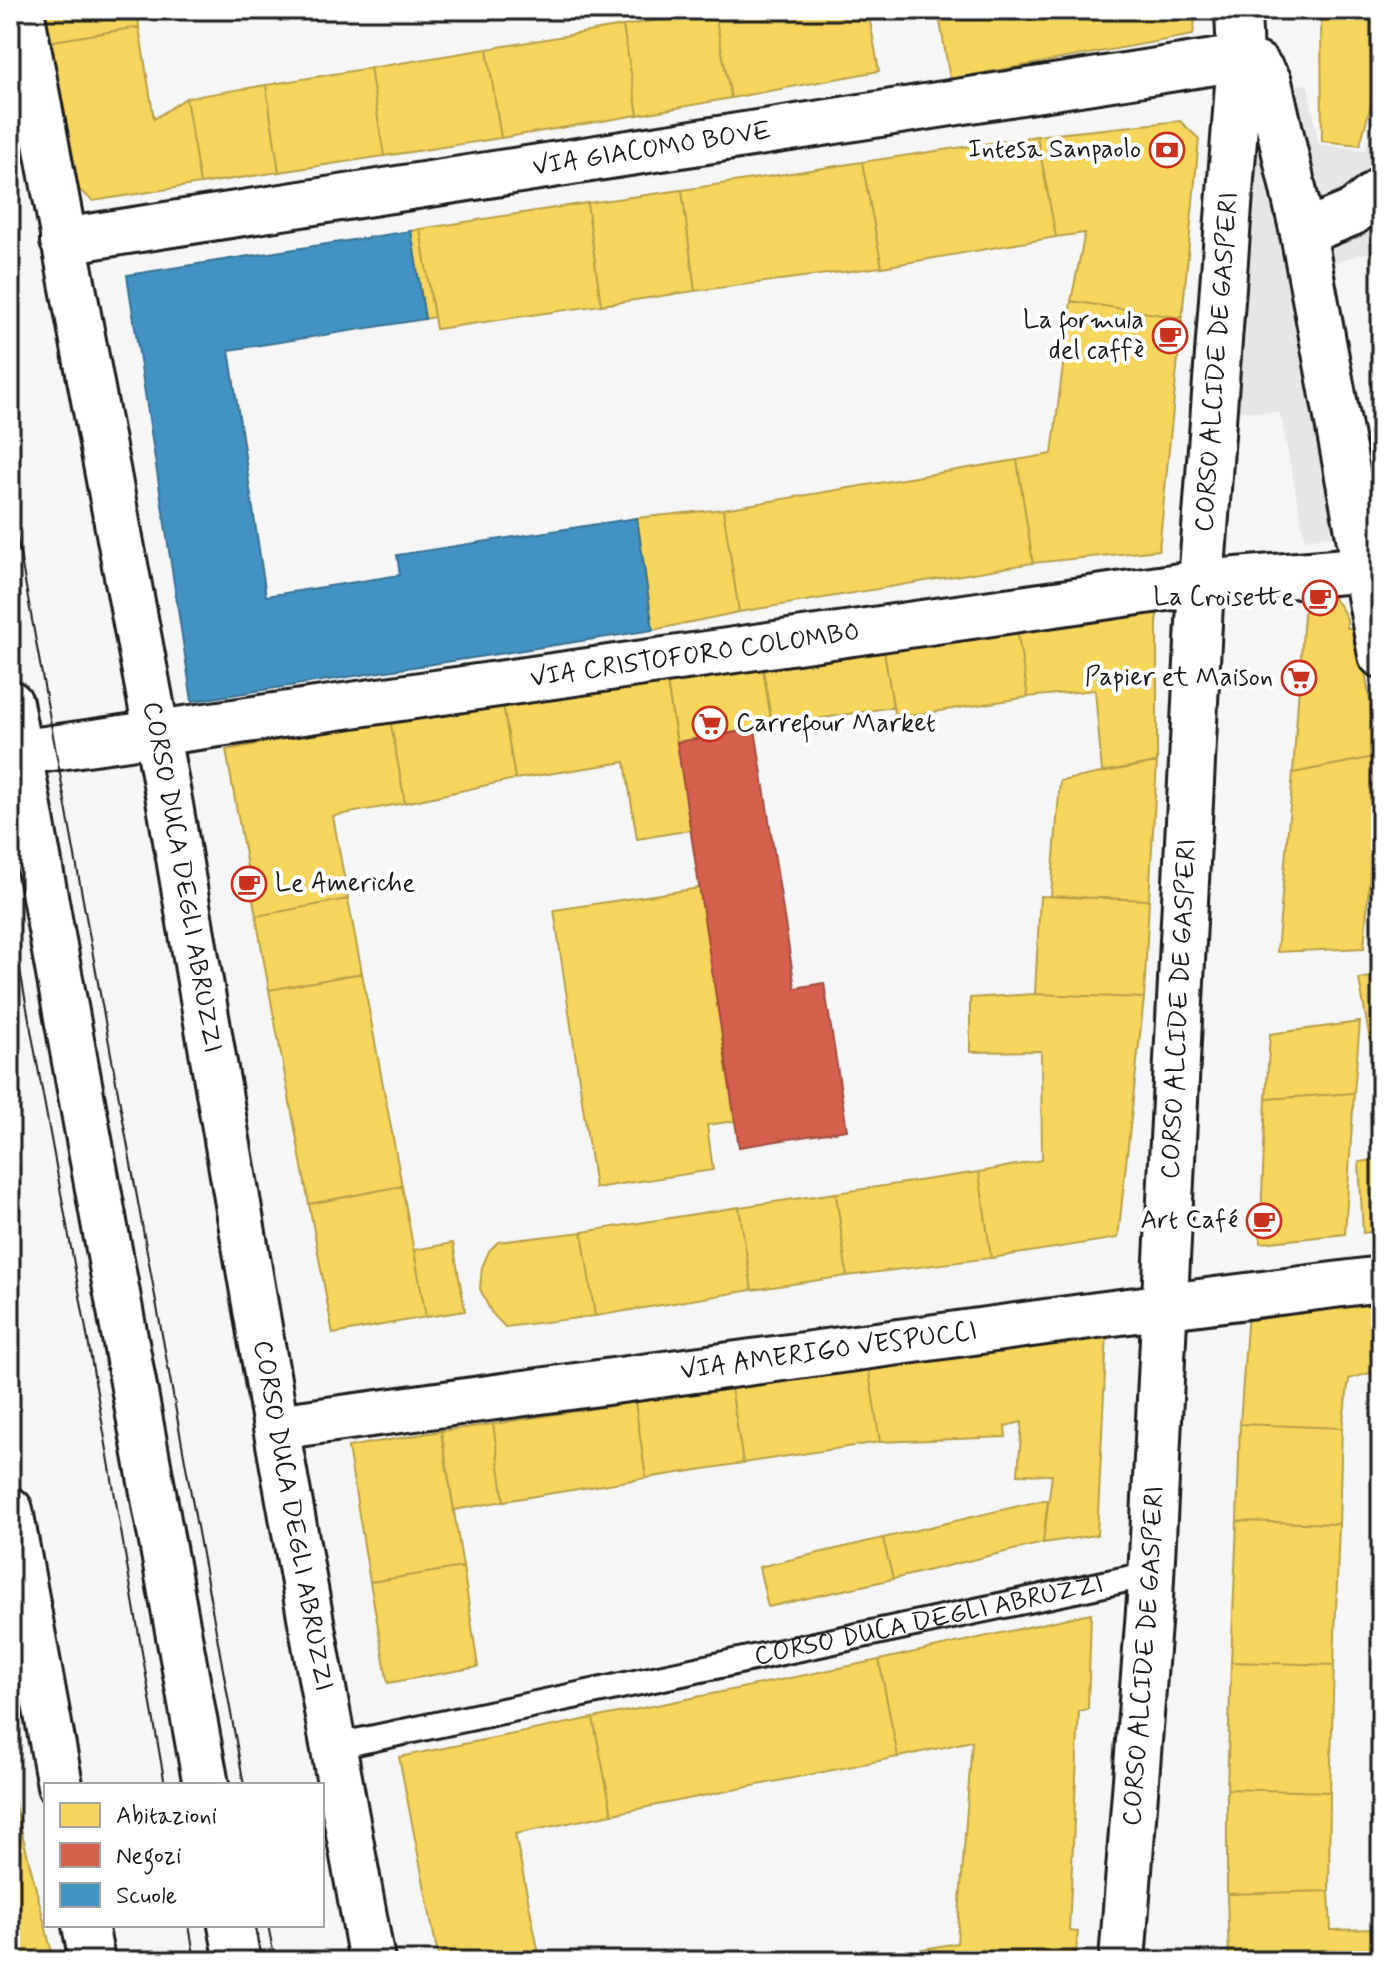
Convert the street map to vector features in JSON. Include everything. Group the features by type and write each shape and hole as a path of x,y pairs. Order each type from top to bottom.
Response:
{"street":[{"name":"CORSO DUCA DEGLI ABRUZZI","path":"21,10 156,733 372,1961"},
{"name":"CORSO ALCIDE DE GASPERI","path":"1122,1961 1151,1574 1201,583 1240,58 1238,10"},
{"name":"VIA GIACOMO BOVE","path":"63,241 1240,58"},
{"path":"1240,58 1257,65 1269,82 1373,569 1381,655"},
{"path":"1303,233 1352,213 1381,190"},
{"name":"VIA CRISTOFORO COLOMBO","path":"15,753 1201,583 1373,569"},
{"path":"10,703 15,753 206,1783"},
{"name":"VIA AMERIGO VESPUCCI","path":"276,1427 1165,1305 1381,1279"},
{"path":"10,1510 60,1783"},
{"path":"85,1927 92,1961"},
{"path":"231,1927 238,1961"}],"lane":[{"name":"CORSO DUCA DEGLI ABRUZZI","path":"332,1747 1151,1574"}],"shaded area":[{"path":"1269,82 1308,85 1319,144 1365,150 1381,88 1381,249 1331,263 1374,531 1305,539 1280,413 1237,411 1259,91"}],"building: Abitazioni":[{"path":"36,10 137,10 139,27 41,43"},
{"path":"714,10 731,98 638,115 623,26"},
{"path":"714,10 868,10 879,71 731,98"},
{"path":"938,10 1196,10 1193,35 950,79"},
{"path":"1321,10 1381,10 1381,66 1360,145 1322,141"},
{"path":"623,26 638,115 501,138 487,49"},
{"path":"139,27 154,119 186,98 200,184 93,201 62,176 41,43"},
{"path":"487,49 501,138 384,156 370,68"},
{"path":"370,68 384,156 279,172 266,85"},
{"path":"266,85 279,172 200,184 186,98"},
{"path":"1180,121 1199,139 1182,318 1071,301 1085,233 1056,237 1037,136"},
{"path":"1037,136 1056,237 882,267 862,162"},
{"path":"862,162 882,267 695,291 682,190"},
{"path":"682,190 695,291 601,305 587,203"},
{"path":"587,203 601,305 436,329 420,229"},
{"path":"420,229 434,317 425,319 411,231"},
{"path":"1381,248 1381,291 1372,250"},
{"path":"1071,301 1182,318 1159,550 1033,563 1017,460 1052,454"},
{"path":"1017,460 1033,563 739,612 723,509"},
{"path":"723,509 739,612 653,630 637,518"},
{"path":"1322,596 1332,597 1340,606 1347,619 1347,628 1358,628 1379,756 1293,773 1304,613 1311,602"},
{"path":"1157,607 1157,762 1102,772 1095,690 1028,697 1016,624"},
{"path":"1016,624 1028,697 895,718 883,645"},
{"path":"883,645 893,707 772,726 762,662"},
{"path":"762,662 772,726 677,742 666,677"},
{"path":"666,677 691,830 637,839 625,762 515,779 503,704"},
{"path":"503,704 515,779 405,803 390,719"},
{"path":"390,719 405,803 333,816 348,899 256,916 226,750"},
{"path":"1379,756 1364,948 1277,952 1293,773"},
{"path":"1157,762 1149,900 1051,896 1060,781"},
{"path":"700,888 735,1121 707,1125 713,1170 595,1188 554,910"},
{"path":"1040,896 1149,900 1144,998 1035,994"},
{"path":"348,899 362,973 269,990 256,916"},
{"path":"362,973 402,1186 309,1204 269,990"},
{"path":"1381,975 1381,1102 1359,979"},
{"path":"1035,994 1144,998 1118,1238 991,1258 979,1172 1042,1160 1041,1051 970,1052 970,998"},
{"path":"1360,1022 1354,1093 1266,1099 1270,1034"},
{"path":"1354,1093 1345,1234 1260,1243 1266,1099"},
{"path":"1381,1159 1381,1230 1363,1233 1359,1162"},
{"path":"979,1172 991,1258 847,1276 836,1193"},
{"path":"402,1186 426,1317 333,1334 309,1204"},
{"path":"836,1193 847,1276 752,1290 739,1207"},
{"path":"739,1207 752,1290 595,1316 582,1232"},
{"path":"582,1232 595,1316 505,1327 491,1312 480,1289 482,1267 489,1251 498,1242"},
{"path":"453,1243 465,1311 426,1317 414,1250"},
{"path":"1381,1297 1381,1369 1380,1370 1370,1298"},
{"path":"1370,1298 1380,1370 1349,1379 1342,1428 1240,1424 1248,1312"},
{"path":"1107,1333 1097,1535 1043,1543 1052,1475 1018,1474 1022,1422 1005,1426 1006,1437 880,1442 868,1366"},
{"path":"868,1366 880,1442 743,1463 731,1388"},
{"path":"731,1388 743,1463 646,1478 635,1402"},
{"path":"635,1402 646,1478 504,1501 493,1424"},
{"path":"493,1424 504,1501 454,1510 441,1431"},
{"path":"1240,1424 1342,1428 1339,1524 1237,1521"},
{"path":"441,1431 463,1567 370,1582 348,1447"},
{"path":"1048,1499 1043,1543 893,1579 883,1538"},
{"path":"1237,1521 1339,1524 1334,1665 1231,1662"},
{"path":"883,1538 893,1579 768,1607 759,1567"},
{"path":"463,1567 478,1667 388,1683 370,1582"},
{"path":"1091,1613 1088,1709 1079,1711 1069,1931 1078,1932 1075,1961 858,1961 957,1943 972,1741 898,1757 879,1660"},
{"path":"879,1660 898,1757 612,1814 593,1718"},
{"path":"1231,1662 1334,1665 1330,1792 1227,1789"},
{"path":"593,1718 612,1814 515,1834 540,1959 439,1961 399,1757"},
{"path":"10,1785 54,1961 10,1961"},
{"path":"1227,1789 1330,1792 1329,1891 1227,1894"},
{"path":"1329,1891 1331,1930 1381,1929 1381,1961 1229,1961 1227,1894"}],"building: Negozi":[{"path":"755,729 795,988 824,983 847,1130 739,1147 677,742"}],"building: Scuole":[{"path":"411,231 425,319 229,350 266,596 400,575 397,555 637,518 653,630 192,701 127,275"}],"tram line":[{"path":"10,499 244,1783"},
{"path":"10,916 165,1783"},
{"path":"189,1927 195,1961"},
{"path":"268,1927 275,1961"}],"place":[{"name":"Intesa Sanpaolo","path":"1167,150"},
{"name":"La formula del caffè","path":"1170,336"},
{"name":"La Croisette","path":"1320,598"},
{"name":"Papier et Maison","path":"1299,678"},
{"name":"Carrefour Market","path":"710,724"},
{"name":"Le Americhe","path":"249,884"},
{"name":"Art Café","path":"1264,1221"}]}
